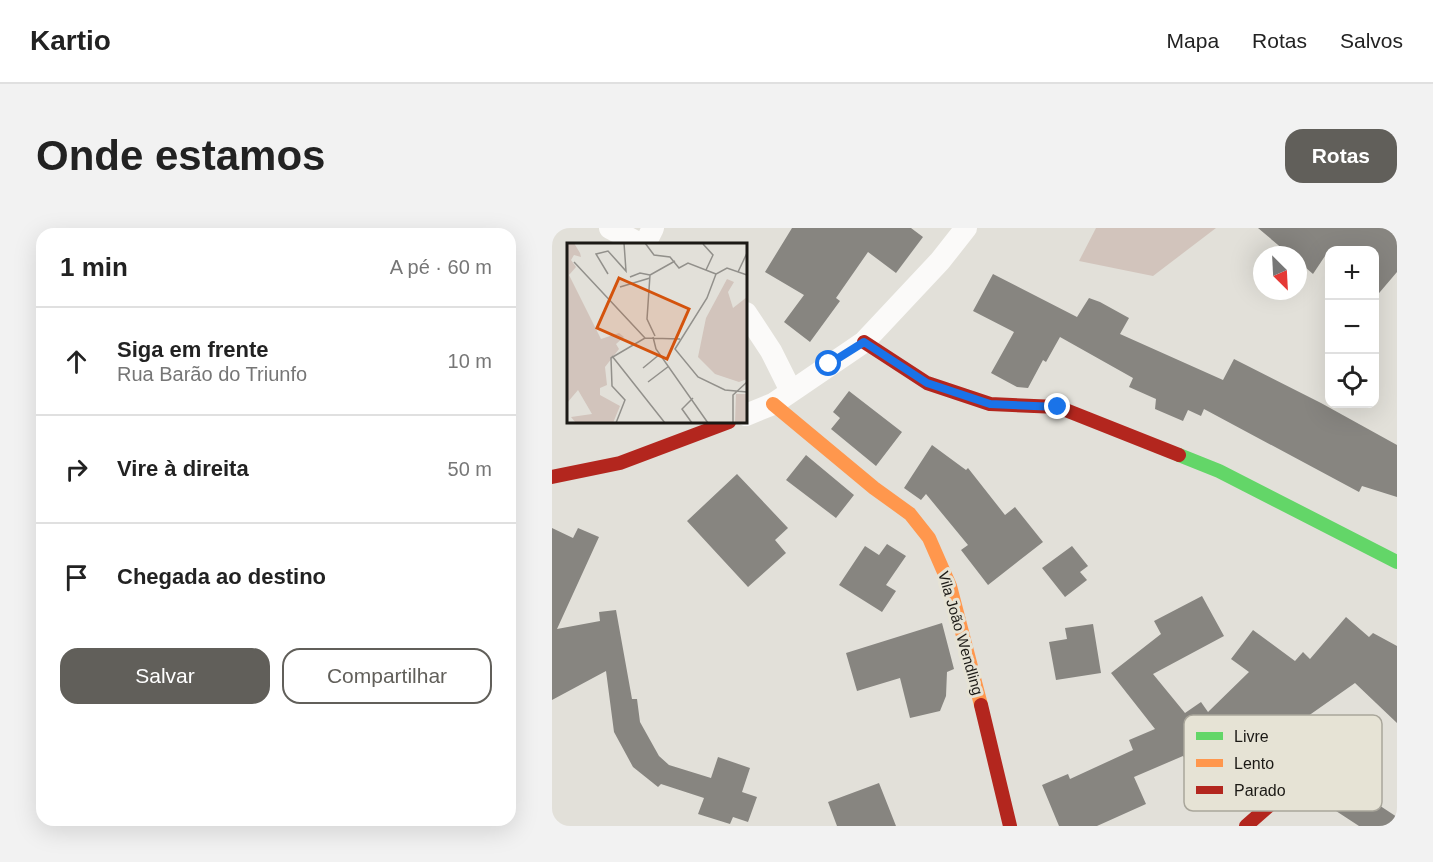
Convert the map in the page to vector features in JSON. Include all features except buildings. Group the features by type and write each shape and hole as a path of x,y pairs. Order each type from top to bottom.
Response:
{"street":[{"path":"610,228 638,243"},
{"path":"646,243 653,228"},
{"path":"747,415 782,398 864,342 940,261 966,228"},
{"path":"747,315 771,351 782,398"},
{"path":"864,342 927,383 990,404 1058,407 1219,471 1397,562"},
{"name":"Vila João Wendling","path":"782,398 874,488 910,514 929,538 950,586 966,642 1010,826"},
{"path":"552,477 581,474 627,462 726,423"},
{"path":"1246,826 1263,811"}],"shaded area":[{"path":"1096,228 1216,228 1153,276 1079,261"}],"traffic: fast":[{"path":"1179,455 1219,471 1397,562"}],"traffic: slow":[{"path":"773,404 874,488 910,514 929,538 950,586 981,705"}],"traffic: jam":[{"path":"864,342 927,383 990,404 1058,407 1179,455"},
{"path":"552,477 620,463 726,423"},
{"path":"981,705 1010,826"},
{"path":"1246,826 1263,811"}],"route":[{"path":"829,364 864,342 927,383 990,404 1058,407"}]}
